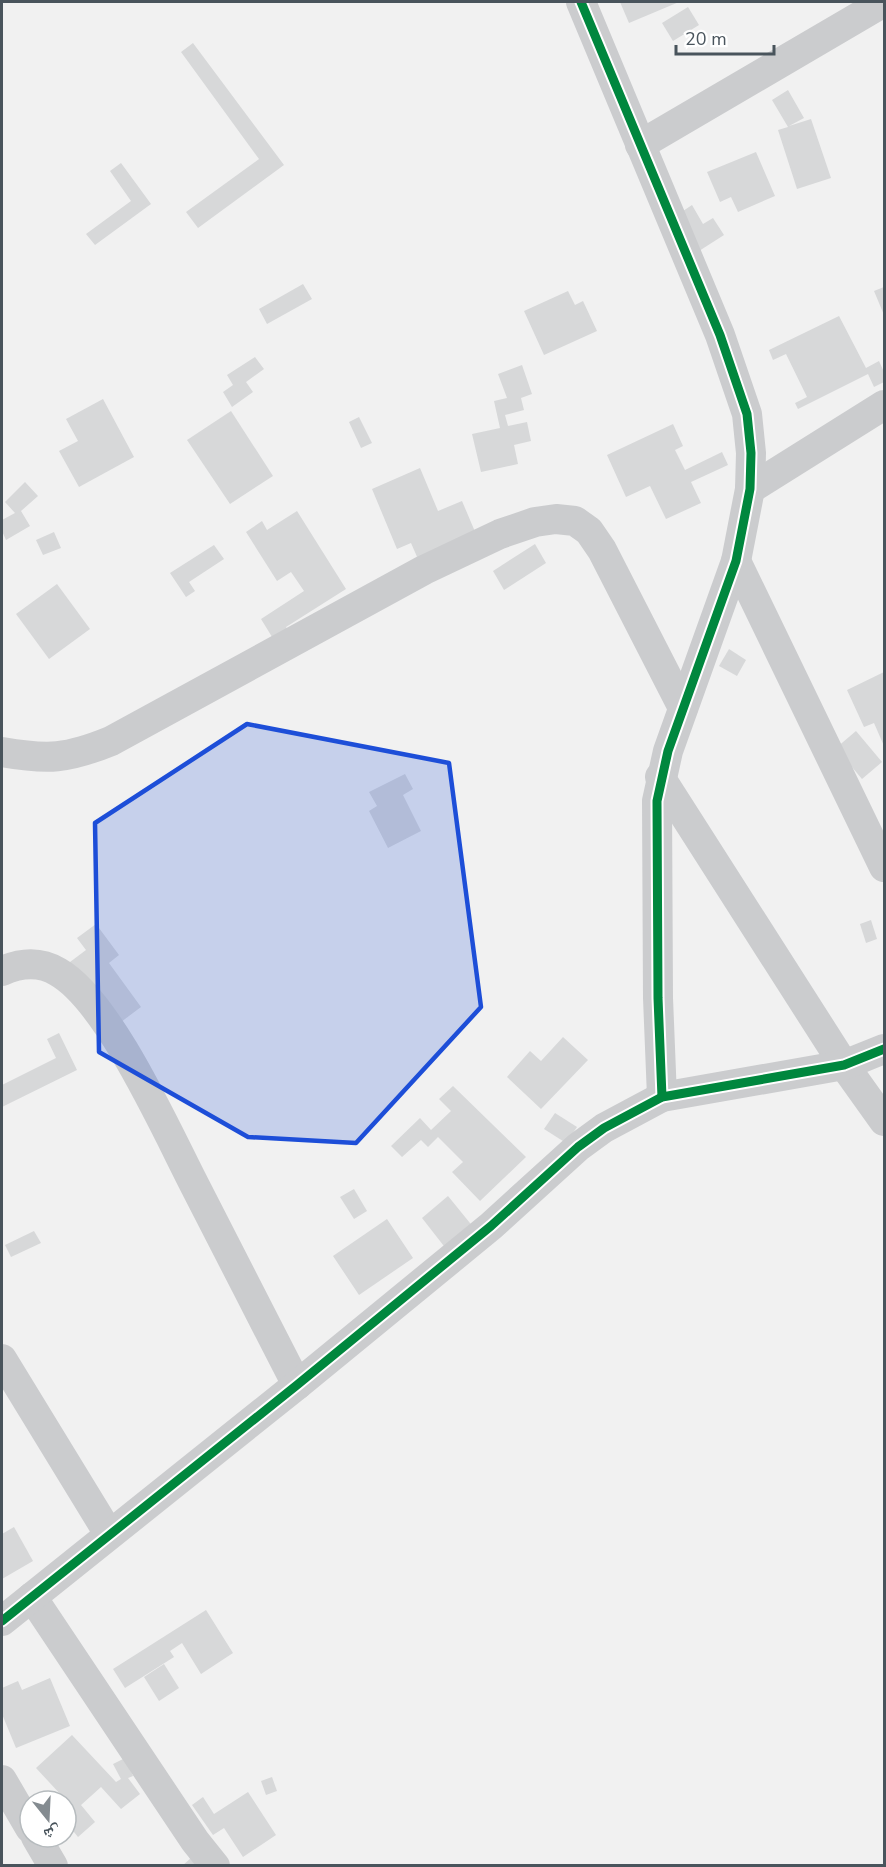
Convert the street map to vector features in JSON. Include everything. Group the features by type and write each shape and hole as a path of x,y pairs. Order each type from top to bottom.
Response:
{"street":[{"path":"580,2 720,334 747,414 751,453 750,489 736,561 660,777 656,837 662,1097"},
{"path":"640,145 884,2"},
{"path":"750,489 885,405"},
{"path":"2,752 52,758 67,757 111,741 424,570 500,534 535,522 556,519 575,521 589,531 602,550 683,708"},
{"path":"736,561 885,867"},
{"path":"660,777 844,1065 885,1121"},
{"path":"2,971 14,965 31,963 44,967 58,972 89,999 145,1087 297,1385"},
{"path":"2,1621 491,1226 578,1147 625,1114 662,1097 844,1065 885,1049"},
{"path":"2,1359 109,1534"},
{"path":"32,1597 195,1841 215,1866"},
{"path":"2,1780 18,1807"},
{"path":"43,1849 53,1866"}],"highlighted area":[{"path":"247,724 449,763 481,1007 356,1143 248,1137 99,1052 95,823"}],"building":[{"path":"620,2 679,2 629,23"},
{"path":"688,7 699,25 673,41 662,23"},
{"path":"193,43 284,165 198,228 186,212 259,159 181,52"},
{"path":"788,90 804,118 789,126 811,119 831,178 797,189 778,130 788,127 772,100"},
{"path":"756,152 775,196 738,212 731,197 720,202 707,172"},
{"path":"121,163 151,204 95,245 86,234 131,201 110,171"},
{"path":"692,205 703,224 713,218 724,235 699,251 677,215"},
{"path":"303,284 312,299 267,324 259,309"},
{"path":"884,287 884,315 874,291"},
{"path":"568,291 575,305 583,301 597,331 544,355 524,311"},
{"path":"839,316 866,368 879,361 884,372 884,382 874,387 868,374 798,409 795,403 807,397 786,354 773,360 769,350"},
{"path":"255,357 264,369 246,382 253,392 232,407 223,392 233,385 227,375"},
{"path":"522,365 532,394 521,398 524,410 505,415 508,426 527,422 531,441 514,445 518,464 481,472 472,434 500,428 494,401 507,398 498,374"},
{"path":"103,399 134,457 79,487 59,451 78,441 66,419"},
{"path":"231,411 273,476 230,504 187,440"},
{"path":"359,417 372,443 361,448 349,422"},
{"path":"673,424 683,446 675,450 685,470 722,452 728,465 691,482 701,503 666,519 650,486 626,497 607,455"},
{"path":"420,468 438,511 462,501 476,534 418,559 411,543 397,549 372,489"},
{"path":"25,482 38,496 21,511 30,526 6,540 2,531 2,520 15,513 5,502"},
{"path":"297,511 346,589 286,627 291,636 277,645 261,619 304,591 291,572 277,581 246,532 262,521 267,530"},
{"path":"54,532 61,548 43,555 36,540"},
{"path":"535,544 546,563 504,590 493,571"},
{"path":"214,545 224,559 189,582 195,591 186,597 170,573"},
{"path":"57,584 90,629 49,659 16,614"},
{"path":"729,649 746,660 737,676 719,666"},
{"path":"884,672 884,746 874,723 864,727 847,690"},
{"path":"856,731 882,762 862,779 836,748"},
{"path":"405,774 413,789 403,795 421,831 388,848 369,811 377,806 369,792"},
{"path":"871,920 877,939 866,943 860,924"},
{"path":"96,924 119,955 109,963 141,1007 109,1031 62,968 86,950 77,938"},
{"path":"59,1033 77,1070 2,1107 2,1085 56,1058 47,1039"},
{"path":"563,1037 588,1060 541,1109 507,1077 530,1051 541,1061"},
{"path":"453,1086 526,1157 480,1201 452,1172 463,1162 438,1137 428,1147 421,1140 402,1157 391,1146 420,1118 431,1130 451,1111 439,1099"},
{"path":"555,1113 577,1127 566,1143 544,1129"},
{"path":"354,1189 367,1211 354,1219 340,1197"},
{"path":"448,1196 474,1228 447,1250 422,1218"},
{"path":"387,1219 413,1258 359,1295 333,1256"},
{"path":"34,1231 41,1243 11,1257 5,1245"},
{"path":"14,1527 33,1561 2,1579 2,1534"},
{"path":"206,1610 233,1653 201,1674 182,1643 170,1651 174,1657 125,1688 113,1669"},
{"path":"164,1664 179,1688 159,1701 144,1677"},
{"path":"50,1678 70,1726 16,1748 2,1714 2,1688 18,1681 22,1690"},
{"path":"72,1735 116,1782 121,1779 113,1764 125,1758 133,1776 128,1778 140,1794 121,1809 101,1787 81,1805 95,1822 78,1837 78,1789 56,1789 36,1768"},
{"path":"272,1777 277,1791 266,1795 261,1781"},
{"path":"248,1792 276,1835 243,1857 224,1828 213,1835 192,1805 203,1797 214,1814"},
{"path":"192,1857 200,1866 182,1866"}],"cycle path":[{"path":"581,2 720,335 747,414 751,453 750,489 736,561 668,751 657,801 658,998 662,1097"},
{"path":"2,1621 297,1385 491,1226 578,1147 604,1128 662,1097 844,1065 884,1049"}]}
